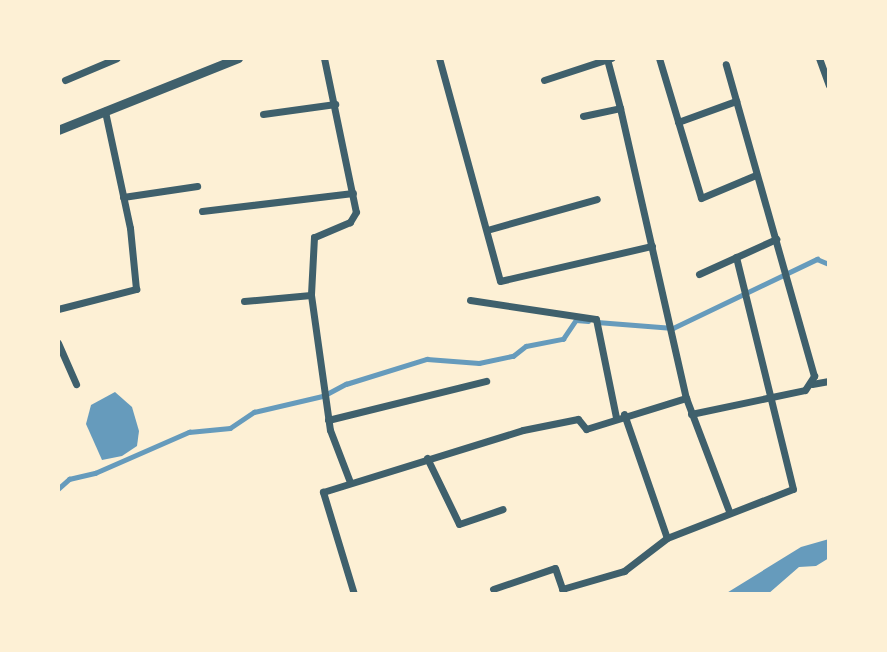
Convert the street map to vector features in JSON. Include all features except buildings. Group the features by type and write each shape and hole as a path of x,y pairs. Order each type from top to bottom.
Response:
{"street":[{"path":"65,80 95,62 117,58"},
{"path":"58,130 238,58"},
{"path":"324,58 354,193 354,218 314,237 311,295 328,420 350,482"},
{"path":"439,58 500,281 652,246"},
{"path":"544,80 609,58 686,398 729,512"},
{"path":"659,58 701,198 756,175"},
{"path":"819,58 829,85"},
{"path":"726,64 814,376 812,384"},
{"path":"678,122 736,101"},
{"path":"263,114 335,104"},
{"path":"583,116 620,108"},
{"path":"58,309 136,289 123,197 105,111"},
{"path":"123,197 197,186"},
{"path":"202,211 354,193"},
{"path":"487,230 597,199"},
{"path":"699,274 776,239"},
{"path":"493,589 555,568 563,591 624,571 667,538 793,489 736,257"},
{"path":"244,301 311,295"},
{"path":"470,300 596,319 620,416 667,538"},
{"path":"58,343 76,384"},
{"path":"328,420 485,381"},
{"path":"691,414 771,398 829,381"},
{"path":"354,594 324,492 523,430 578,419 586,429 620,416 686,398"},
{"path":"427,458 459,524 503,509"}],"water":[{"path":"115,392 132,407 139,431 137,446 122,456 102,460 86,424 91,405"},
{"path":"829,539 829,558 816,566 799,567 768,594 725,594 801,547"}],"waterway":[{"path":"597,322 673,328 817,259 829,264"},
{"path":"58,489 69,479 95,473 189,432 230,428 254,412 323,396 346,384 427,359 479,363 513,356 526,346 563,339 576,320 588,321"}]}
